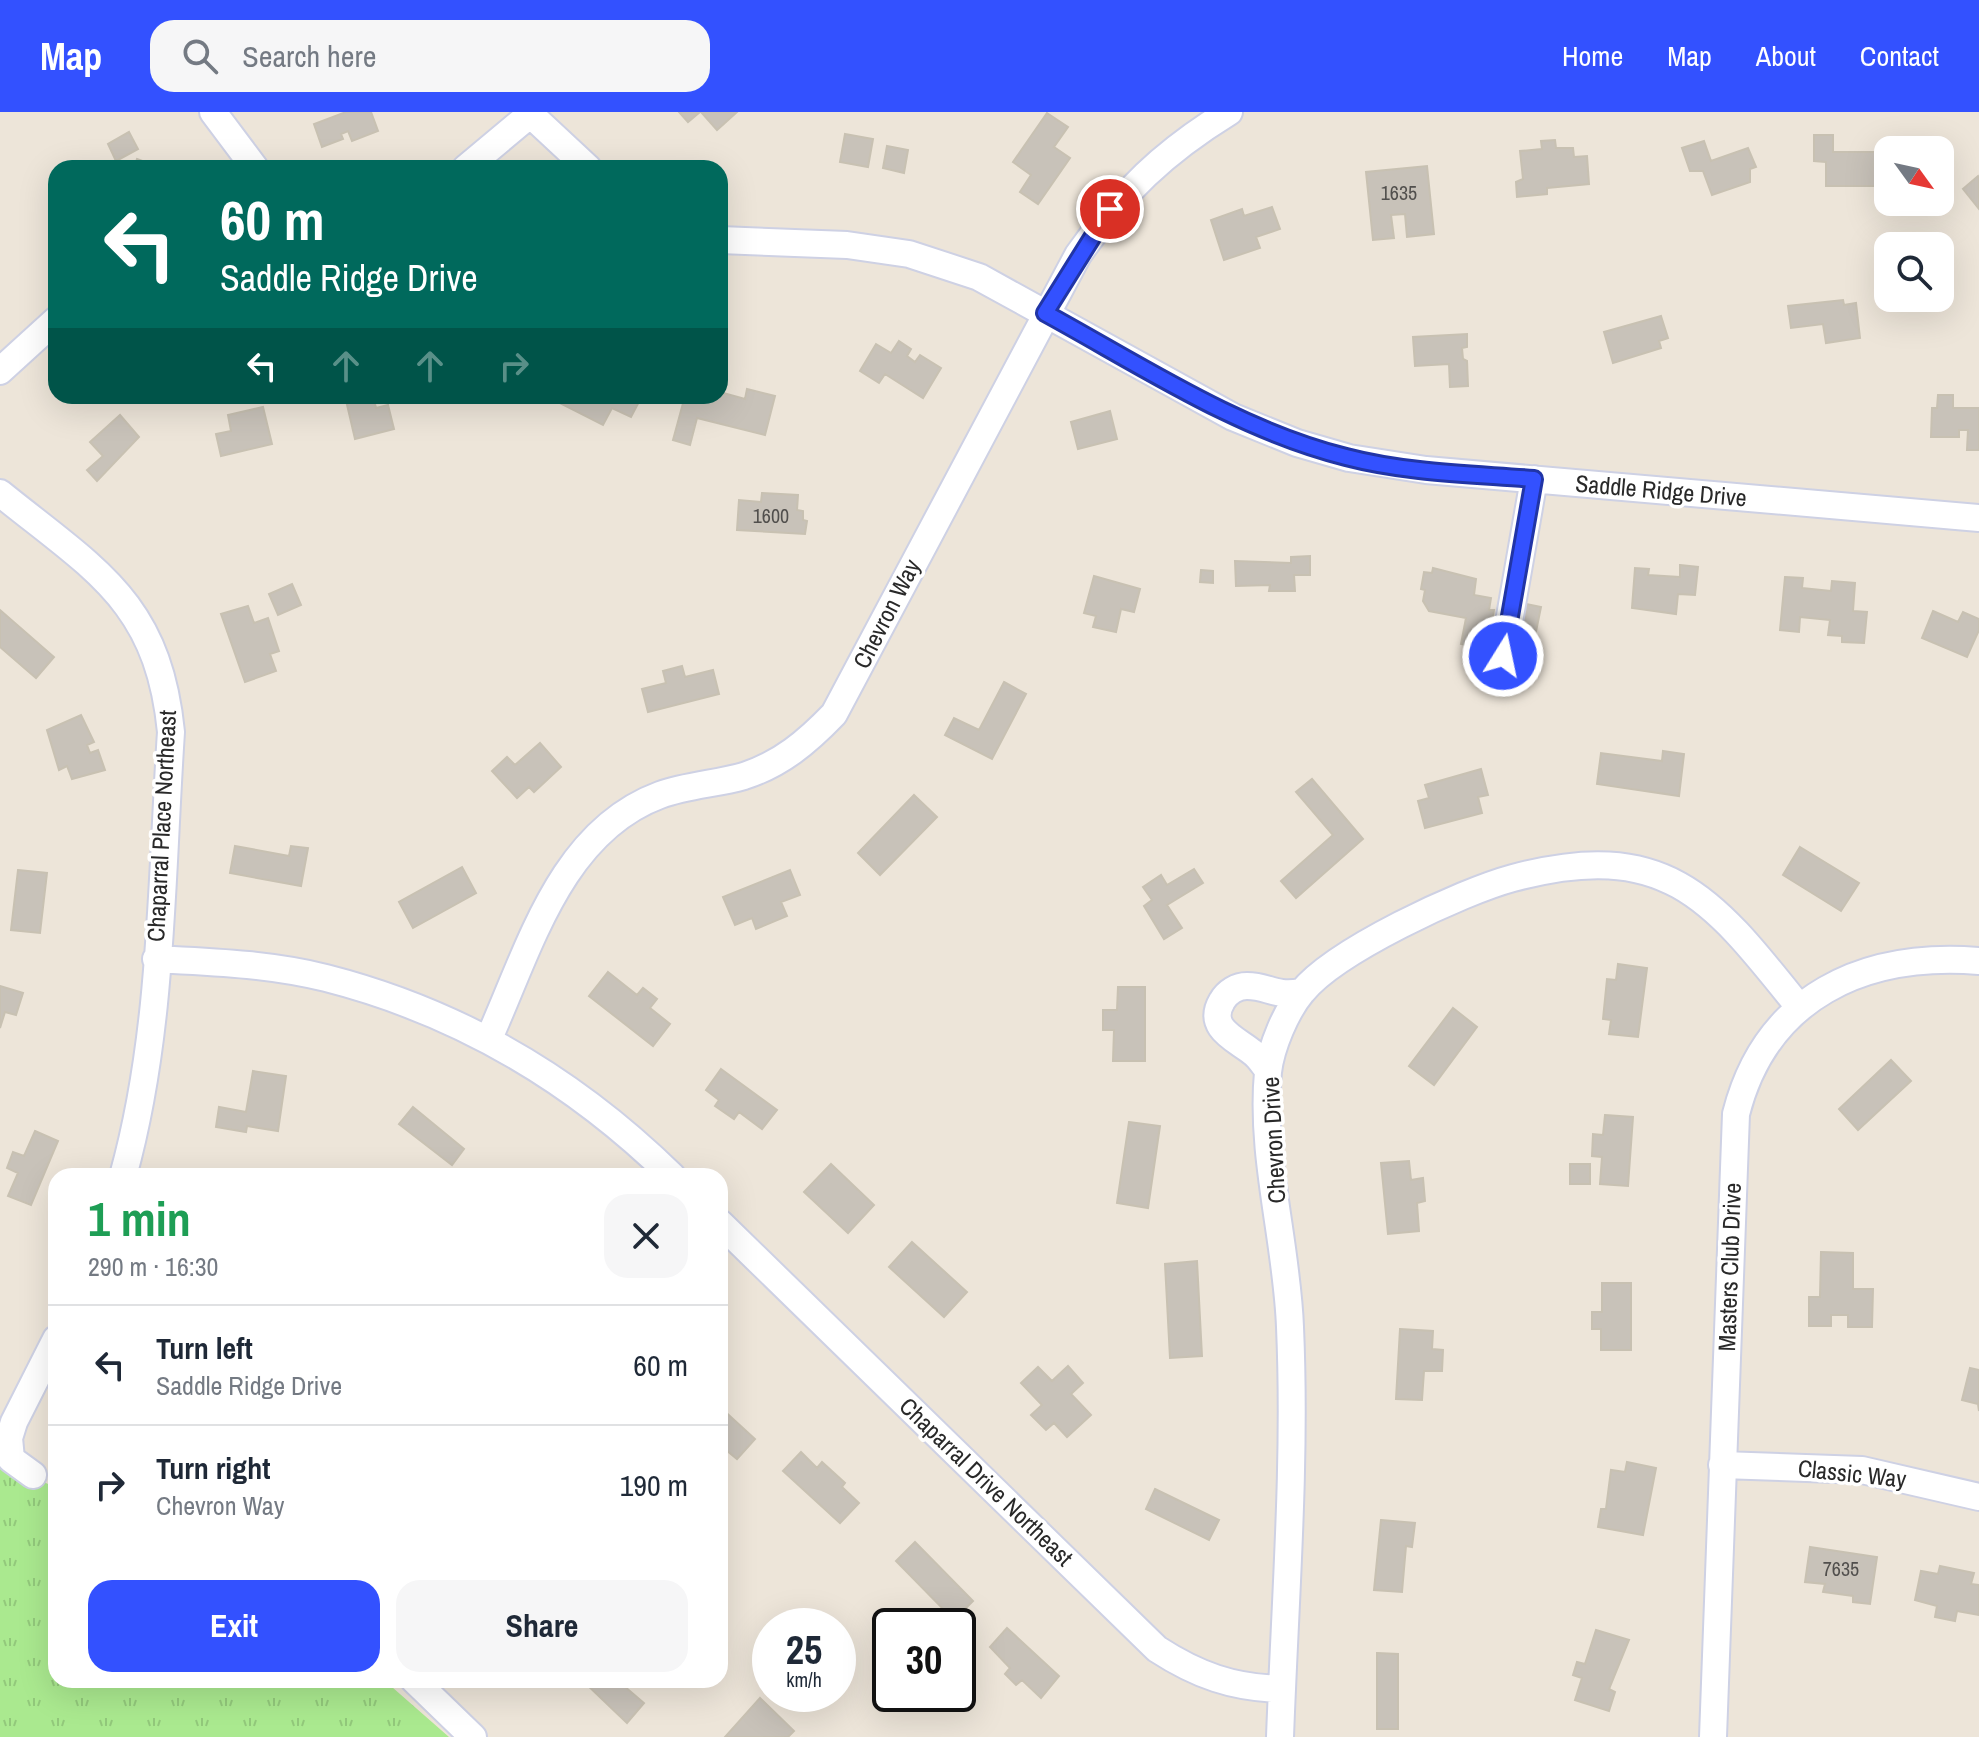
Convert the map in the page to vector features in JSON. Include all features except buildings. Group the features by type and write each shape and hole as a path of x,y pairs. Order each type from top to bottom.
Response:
{"street":[{"path":"213,112 249,160"},
{"name":"Chevron Way","path":"489,1038 559,885 596,835 625,813 657,796 742,776 775,764 807,742 834,714 1045,313 1110,209 1151,167 1229,112"},
{"path":"476,160 532,113 580,160"},
{"name":"Saddle Ridge Drive","path":"728,240 847,245 909,254 979,277 1233,417 1297,443 1349,458 1426,470 1979,518"},
{"path":"0,371 48,327"},
{"path":"1503,656 1534,479"},
{"name":"Chaparral Place Northeast","path":"0,493 105,578 134,613 154,649 167,692 171,732 156,959 145,1081 125,1168"},
{"name":"Chevron Drive","path":"1280,1737 1290,1324 1270,1147 1268,1070 1281,1030 1301,992 1361,945 1501,881 1545,870 1602,865 1657,875 1706,900 1742,936 1799,1007"},
{"name":"Masters Club Drive","path":"1713,1737 1736,1114 1744,1085 1758,1055 1799,1007 1866,970 1904,961 1940,958 1979,961"},
{"path":"156,959 244,964 325,978 414,1005 489,1038 571,1089 635,1140 664,1168"},
{"path":"1268,1070 1253,1052 1223,1031 1218,1017 1220,1003 1229,992 1243,985 1280,996 1301,992"},
{"name":"Chaparral Drive Northeast","path":"728,1231 1157,1649 1185,1668 1217,1681 1251,1688 1282,1689"},
{"path":"44,1481 11,1459 9,1438 48,1364"},
{"path":"0,1459 44,1481"},
{"name":"Classic Way","path":"1722,1465 1862,1470 1979,1497"},
{"path":"422,1688 473,1737"}],"green space":[{"path":"0,1460 48,1484 48,1688 393,1688 449,1737 0,1737"}],"route":[{"path":"1110,209 1078,255 1045,313 1233,417 1297,443 1349,458 1426,470 1534,479 1503,656"}]}
